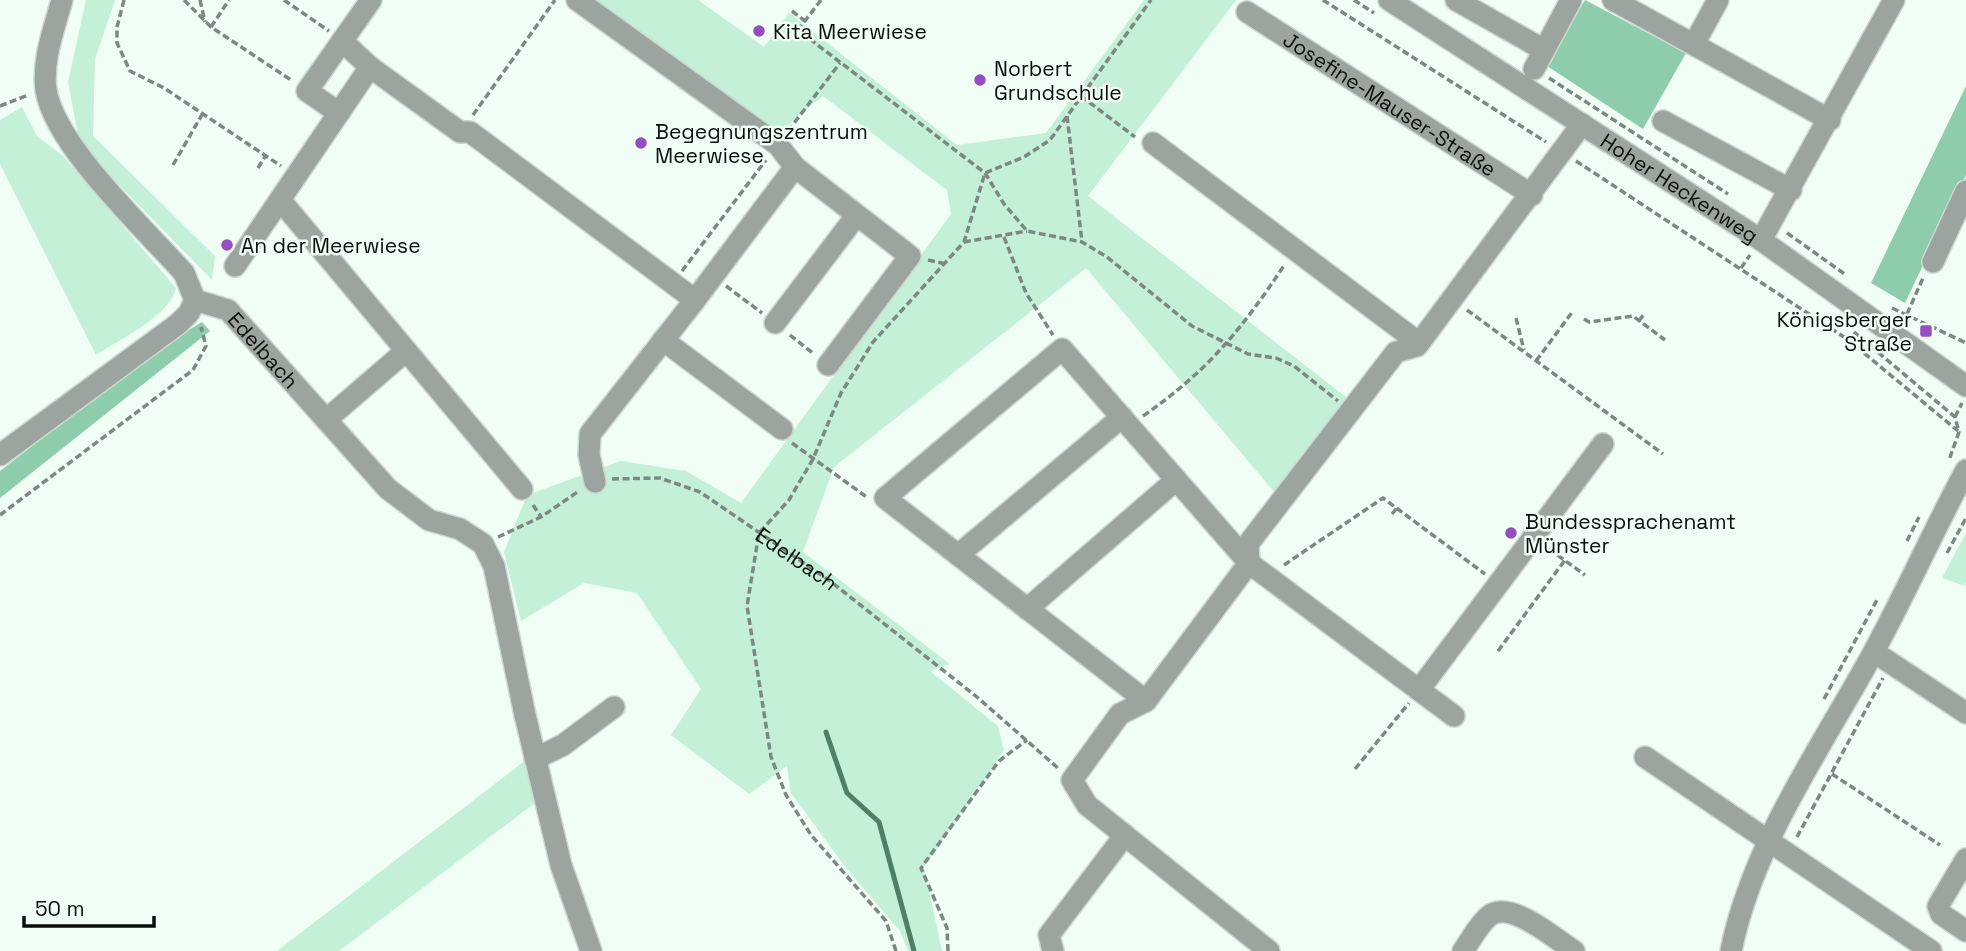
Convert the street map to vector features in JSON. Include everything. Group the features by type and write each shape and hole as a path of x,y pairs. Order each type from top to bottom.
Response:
{"street":[{"path":"0,455 178,324 190,313 195,300 184,274 67,141 53,115 46,71 62,0"},
{"path":"339,113 307,91 371,0"},
{"path":"1456,0 1544,50"},
{"path":"1534,69 1572,0"},
{"path":"1613,0 1830,120"},
{"path":"1694,44 1718,0"},
{"path":"1755,248 1791,190 1894,0"},
{"path":"581,3 778,145 795,167 910,256 828,365"},
{"name":"Hoher Heckenweg","path":"1383,7 1582,124 1755,248 1966,386"},
{"name":"Josefine-Mauser-Straße","path":"1247,12 1532,195"},
{"path":"342,41 370,67 460,132 470,132 695,300"},
{"path":"235,266 370,67"},
{"path":"1663,121 1791,190"},
{"path":"1269,951 1087,805 1072,780 1120,714 1146,701 1250,563 1248,544 1396,352 1419,343 1532,195 1582,124"},
{"path":"1153,144 1419,343"},
{"path":"596,482 589,455 590,434 795,167"},
{"path":"1933,262 1966,191"},
{"path":"281,201 522,489"},
{"path":"775,323 856,216"},
{"name":"Edelbach","path":"195,300 228,310 388,489 429,520 460,529 483,544"},
{"path":"663,340 782,429"},
{"path":"1146,701 885,498 1062,349 1250,563 1454,716"},
{"path":"327,419 406,351"},
{"path":"958,555 1125,421"},
{"path":"1419,690 1602,444"},
{"path":"1731,951 1749,891 1771,840 1813,761 1881,657 1966,471"},
{"path":"1027,609 1176,480"},
{"path":"483,544 494,566 561,865 590,951"},
{"path":"1881,657 1966,713"},
{"path":"535,758 563,745 614,707"},
{"path":"1645,757 1789,852 1931,951"},
{"path":"1053,951 1049,935 1125,835"},
{"path":"1966,859 1938,906 1941,914 1966,932"},
{"path":"1463,951 1482,923 1496,911 1510,911 1574,951"}],"path":[{"path":"124,0 117,27 117,43 130,71 164,88 203,113 266,155 295,180"},
{"path":"184,0 205,23 307,91"},
{"path":"200,0 205,23"},
{"path":"211,27 229,0"},
{"path":"284,0 342,41"},
{"path":"460,132 555,0"},
{"path":"821,0 798,30 985,173 1004,204 1027,231"},
{"path":"985,173 1024,157 1050,140 1151,0"},
{"path":"1323,0 1562,152 1847,339 1959,432"},
{"path":"1354,0 1383,7"},
{"path":"792,11 805,21"},
{"path":"673,284 840,63"},
{"path":"0,106 34,93"},
{"path":"1081,96 1141,141 1153,144"},
{"path":"173,165 203,113"},
{"path":"1067,115 1082,242"},
{"path":"258,168 266,155"},
{"path":"897,951 886,921 811,835 786,795 771,757 747,606 759,533 789,500 813,459 841,393 873,342 964,242 985,173"},
{"path":"964,242 1027,231 1082,242 1107,257 1170,311 1227,345 1294,366 1350,411"},
{"path":"1004,237 1026,293 1062,349"},
{"path":"1741,268 1755,248"},
{"path":"1739,249 1755,248"},
{"path":"1755,248 1760,264"},
{"path":"1125,421 1173,395 1227,345 1294,251"},
{"path":"1907,314 1928,267 1933,262"},
{"path":"1453,299 1663,454"},
{"path":"1536,361 1573,311"},
{"path":"1639,321 1644,314"},
{"path":"1584,319 1588,322 1633,316 1665,340"},
{"path":"1516,318 1524,352"},
{"path":"1846,324 1955,416 1966,397"},
{"path":"0,515 193,370 206,346"},
{"path":"782,429 783,436 874,502 885,498"},
{"name":"Edelbach","path":"483,544 541,517 596,482 618,477 660,478 700,492 830,580 977,697 1072,780"},
{"path":"1267,576 1382,498 1498,584"},
{"path":"1392,514 1397,508"},
{"path":"1945,556 1966,518"},
{"path":"1533,537 1585,575"},
{"path":"1498,651 1565,560"},
{"path":"1789,852 1832,773 1881,657"},
{"path":"1355,769 1419,690"},
{"path":"948,951 947,928 921,868 999,761 1027,740"},
{"path":"1813,761 1940,845"}],"green space":[{"path":"86,0 115,0 95,59 93,136 215,256 212,280 80,145 68,82"},
{"path":"588,0 698,0 764,47 789,13 957,145 1046,133 1144,0 1236,0 1088,196 1347,398 1275,493 1086,268 834,467 803,552 950,664 930,671 998,726 1004,750 924,867 942,951 908,951 900,931 846,868 791,793 787,766 749,794 671,735 701,689 637,593 584,583 521,621 504,552 527,495 621,461 686,471 741,503 951,214 947,190 823,96 794,119 781,136"},
{"path":"1585,0 1686,53 1643,129 1547,66"},
{"path":"1966,86 1966,175 1905,303 1871,283"},
{"path":"22,107 37,136 63,156 176,288 172,298 154,317 96,355 0,164 0,120"},
{"path":"202,322 210,331 0,498 0,471 159,348"},
{"path":"1966,533 1966,582 1965,586 1942,578"},
{"path":"526,760 535,803 339,951 277,951"}],"waterway":[{"path":"826,732 847,793 879,822 914,951"}],"place":[{"name":"Kita Meerwiese","path":"759,31"},
{"name":"Norbert Grundschule","path":"980,80"},
{"name":"Begegnungszentrum Meerwiese","path":"641,143"},
{"name":"An der Meerwiese","path":"227,245"},
{"name":"Königsberger Straße","path":"1926,331"},
{"name":"Bundessprachenamt Münster","path":"1511,533"}]}
